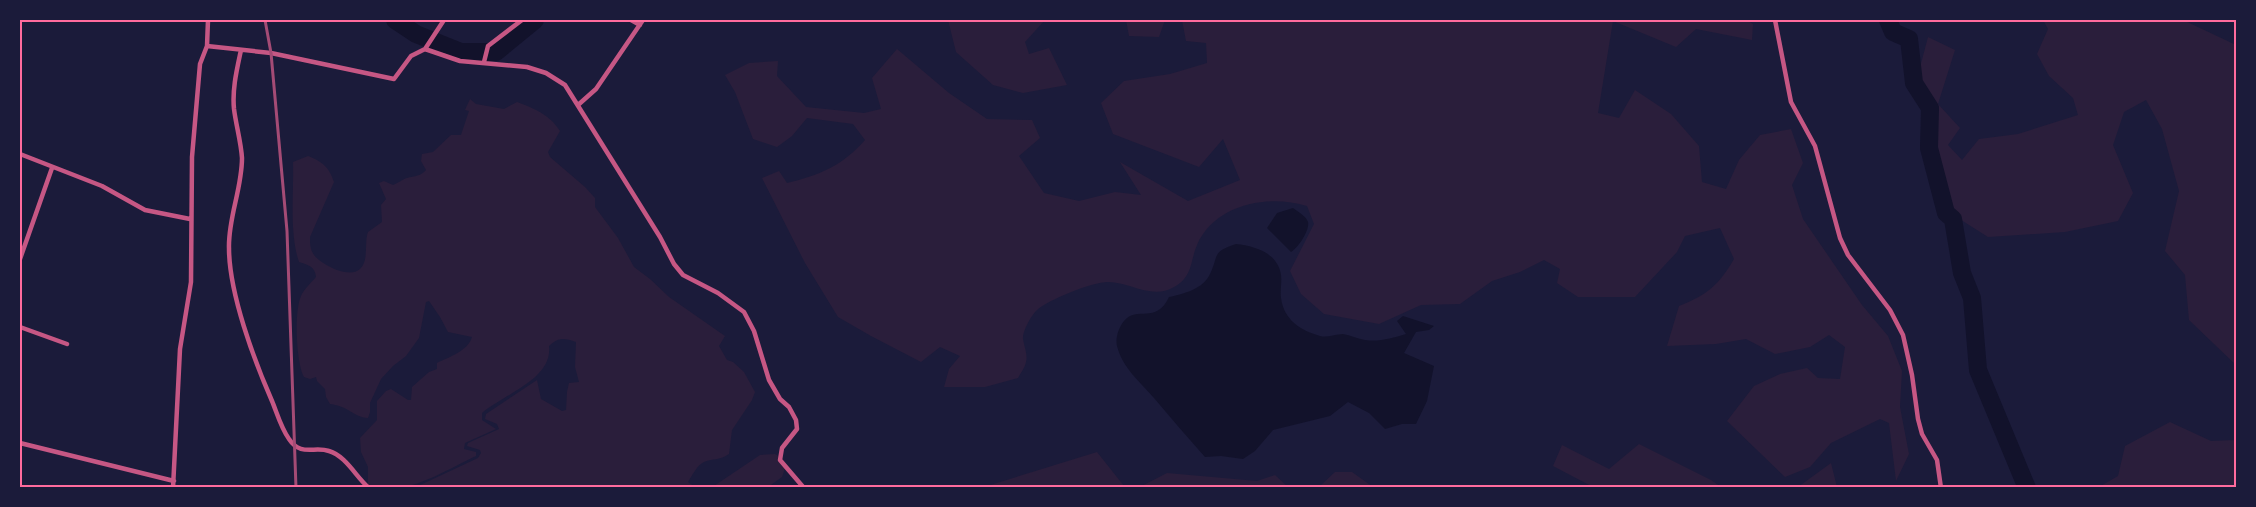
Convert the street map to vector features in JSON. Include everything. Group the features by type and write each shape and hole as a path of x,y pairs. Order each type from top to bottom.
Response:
{"street":[{"path":"20,442 174,484 180,349 191,282 192,157 200,63 207,46 208,20"},
{"path":"207,46 271,53 394,79 411,56 425,50 444,20"},
{"path":"484,62 488,45 522,20"},
{"path":"631,20 640,25"},
{"path":"578,105 596,89 643,20"},
{"path":"1775,20 1791,102 1815,146 1840,238 1854,265 1890,310 1903,335 1912,375 1918,419 1922,434 1937,460 1941,488"},
{"path":"241,50 234,95 242,157 241,174 231,219 228,248 241,316 259,371 289,440 304,451 333,452 369,488"},
{"path":"425,50 460,61 527,67 565,84 660,237 674,264 683,274 718,293 744,312 754,331 769,380 796,420 797,429 782,448 780,460 804,488"},
{"path":"20,154 102,186 145,210 190,219"},
{"path":"20,259 52,168"},
{"path":"20,327 67,344"}],"shaded area":[{"path":"948,20 1045,20 1025,42 1029,54 1049,48 1067,85 1023,93 993,85 956,52"},
{"path":"1126,20 1165,20 1159,37 1129,36"},
{"path":"1182,20 1746,20 1753,24 1752,40 1696,29 1676,47 1613,21 1598,113 1619,118 1635,90 1671,114 1699,146 1702,182 1726,189 1739,160 1760,135 1791,129 1803,163 1792,185 1803,219 1862,305 1888,336 1902,371 1900,407 1909,454 1896,481 1889,423 1880,419 1831,443 1810,467 1785,477 1727,421 1754,386 1780,374 1807,368 1818,378 1840,379 1845,347 1829,335 1810,347 1775,354 1746,339 1716,344 1667,346 1679,306 1697,298 1711,288 1723,276 1734,259 1720,228 1685,236 1677,252 1635,297 1578,297 1557,283 1560,269 1544,260 1520,272 1492,281 1460,304 1421,305 1379,324 1324,314 1301,294 1290,271 1314,224 1307,206 1276,201 1260,202 1229,211 1216,220 1205,231 1197,245 1188,274 1174,287 1158,292 1108,282 1081,288 1059,297 1036,311 1027,324 1023,339 1026,353 1025,366 1018,378 985,387 944,387 949,369 960,356 940,347 921,362 838,317 805,263 762,178 779,171 787,183 810,177 848,157 865,140 853,124 807,118 792,136 777,147 753,139 735,92 725,75 749,63 778,61 777,76 806,107 864,113 881,109 872,78 897,49 949,93 987,119 1032,120 1040,138 1019,156 1044,193 1079,201 1115,192 1141,195 1120,162 1188,201 1240,180 1223,139 1199,167 1113,134 1101,103 1124,81 1170,74 1207,63 1206,43 1186,41"},
{"path":"2043,20 2183,20 2236,45 2236,365 2189,320 2185,275 2165,251 2179,191 2162,129 2146,100 2124,112 2113,145 2133,193 2118,221 2065,232 1988,237 1958,218 1926,148 1929,115 1914,90 1928,37 1955,50 1938,104 1960,128 1948,145 1962,160 1979,139 2018,134 2078,115 2073,98 2049,76 2037,54 2048,29"},
{"path":"470,99 476,104 504,109 517,102 536,110 551,120 560,131 548,152 550,157 595,198 595,207 618,238 634,267 669,297 725,336 719,346 727,360 733,362 744,372 755,392 732,430 729,454 704,462 699,466 688,482 695,487 416,487 478,458 480,450 467,446 468,443 499,429 497,424 485,419 486,414 537,380 541,399 562,411 566,410 569,383 579,382 575,367 576,342 562,339 549,346 548,358 535,377 482,413 482,420 496,429 465,443 464,449 476,452 476,456 424,481 396,488 368,485 368,467 361,452 360,438 377,420 377,401 391,389 411,400 412,387 429,372 437,369 437,363 467,346 472,337 448,332 429,301 426,302 419,338 406,356 381,379 370,403 368,418 330,404 325,389 316,377 310,379 304,377 299,360 297,313 302,293 316,277 313,268 299,262 296,250 293,226 293,162 308,156 322,163 330,172 334,182 310,237 310,246 313,253 323,263 343,272 355,272 363,266 368,232 382,222 381,205 386,199 379,183 384,181 393,185 424,172 426,170 421,161 422,154 433,152 451,135 461,135 469,111 465,110"},
{"path":"1293,208 1306,218 1308,225 1303,238 1291,252 1267,228 1277,213"},
{"path":"1236,244 1258,249 1275,261 1281,275 1281,298 1289,318 1313,334 1329,336 1343,334 1370,340 1386,339 1406,334 1397,321 1403,316 1434,326 1429,330 1416,332 1404,353 1434,366 1427,401 1416,424 1402,424 1385,429 1369,413 1348,402 1330,416 1273,430 1255,451 1243,459 1221,456 1205,457 1127,367 1119,354 1117,336 1122,323 1129,317 1135,314 1152,313 1164,305 1169,297 1203,284 1219,252"},
{"path":"2170,422 2211,441 2236,440 2236,487 2099,487 2118,476 2125,446"},
{"path":"1639,444 1721,487 1593,487 1553,466 1562,445 1609,469"},
{"path":"1097,452 1124,486 1132,487 984,487"},
{"path":"775,454 785,468 782,477 768,487 711,488 760,455"},
{"path":"1831,463 1837,487 1798,487"},
{"path":"1335,472 1352,472 1373,487 1319,487"},
{"path":"1167,473 1257,481 1275,475 1288,487 1140,487"}],"waterway":[{"path":"395,20 416,34 461,52 496,52 535,20"},
{"path":"1888,20 1893,32 1909,39 1914,83 1930,108 1929,148 1946,213 1953,219 1962,273 1972,298 1978,370 2027,488"}],"railway":[{"path":"265,20 271,53 287,231 296,488"}]}
